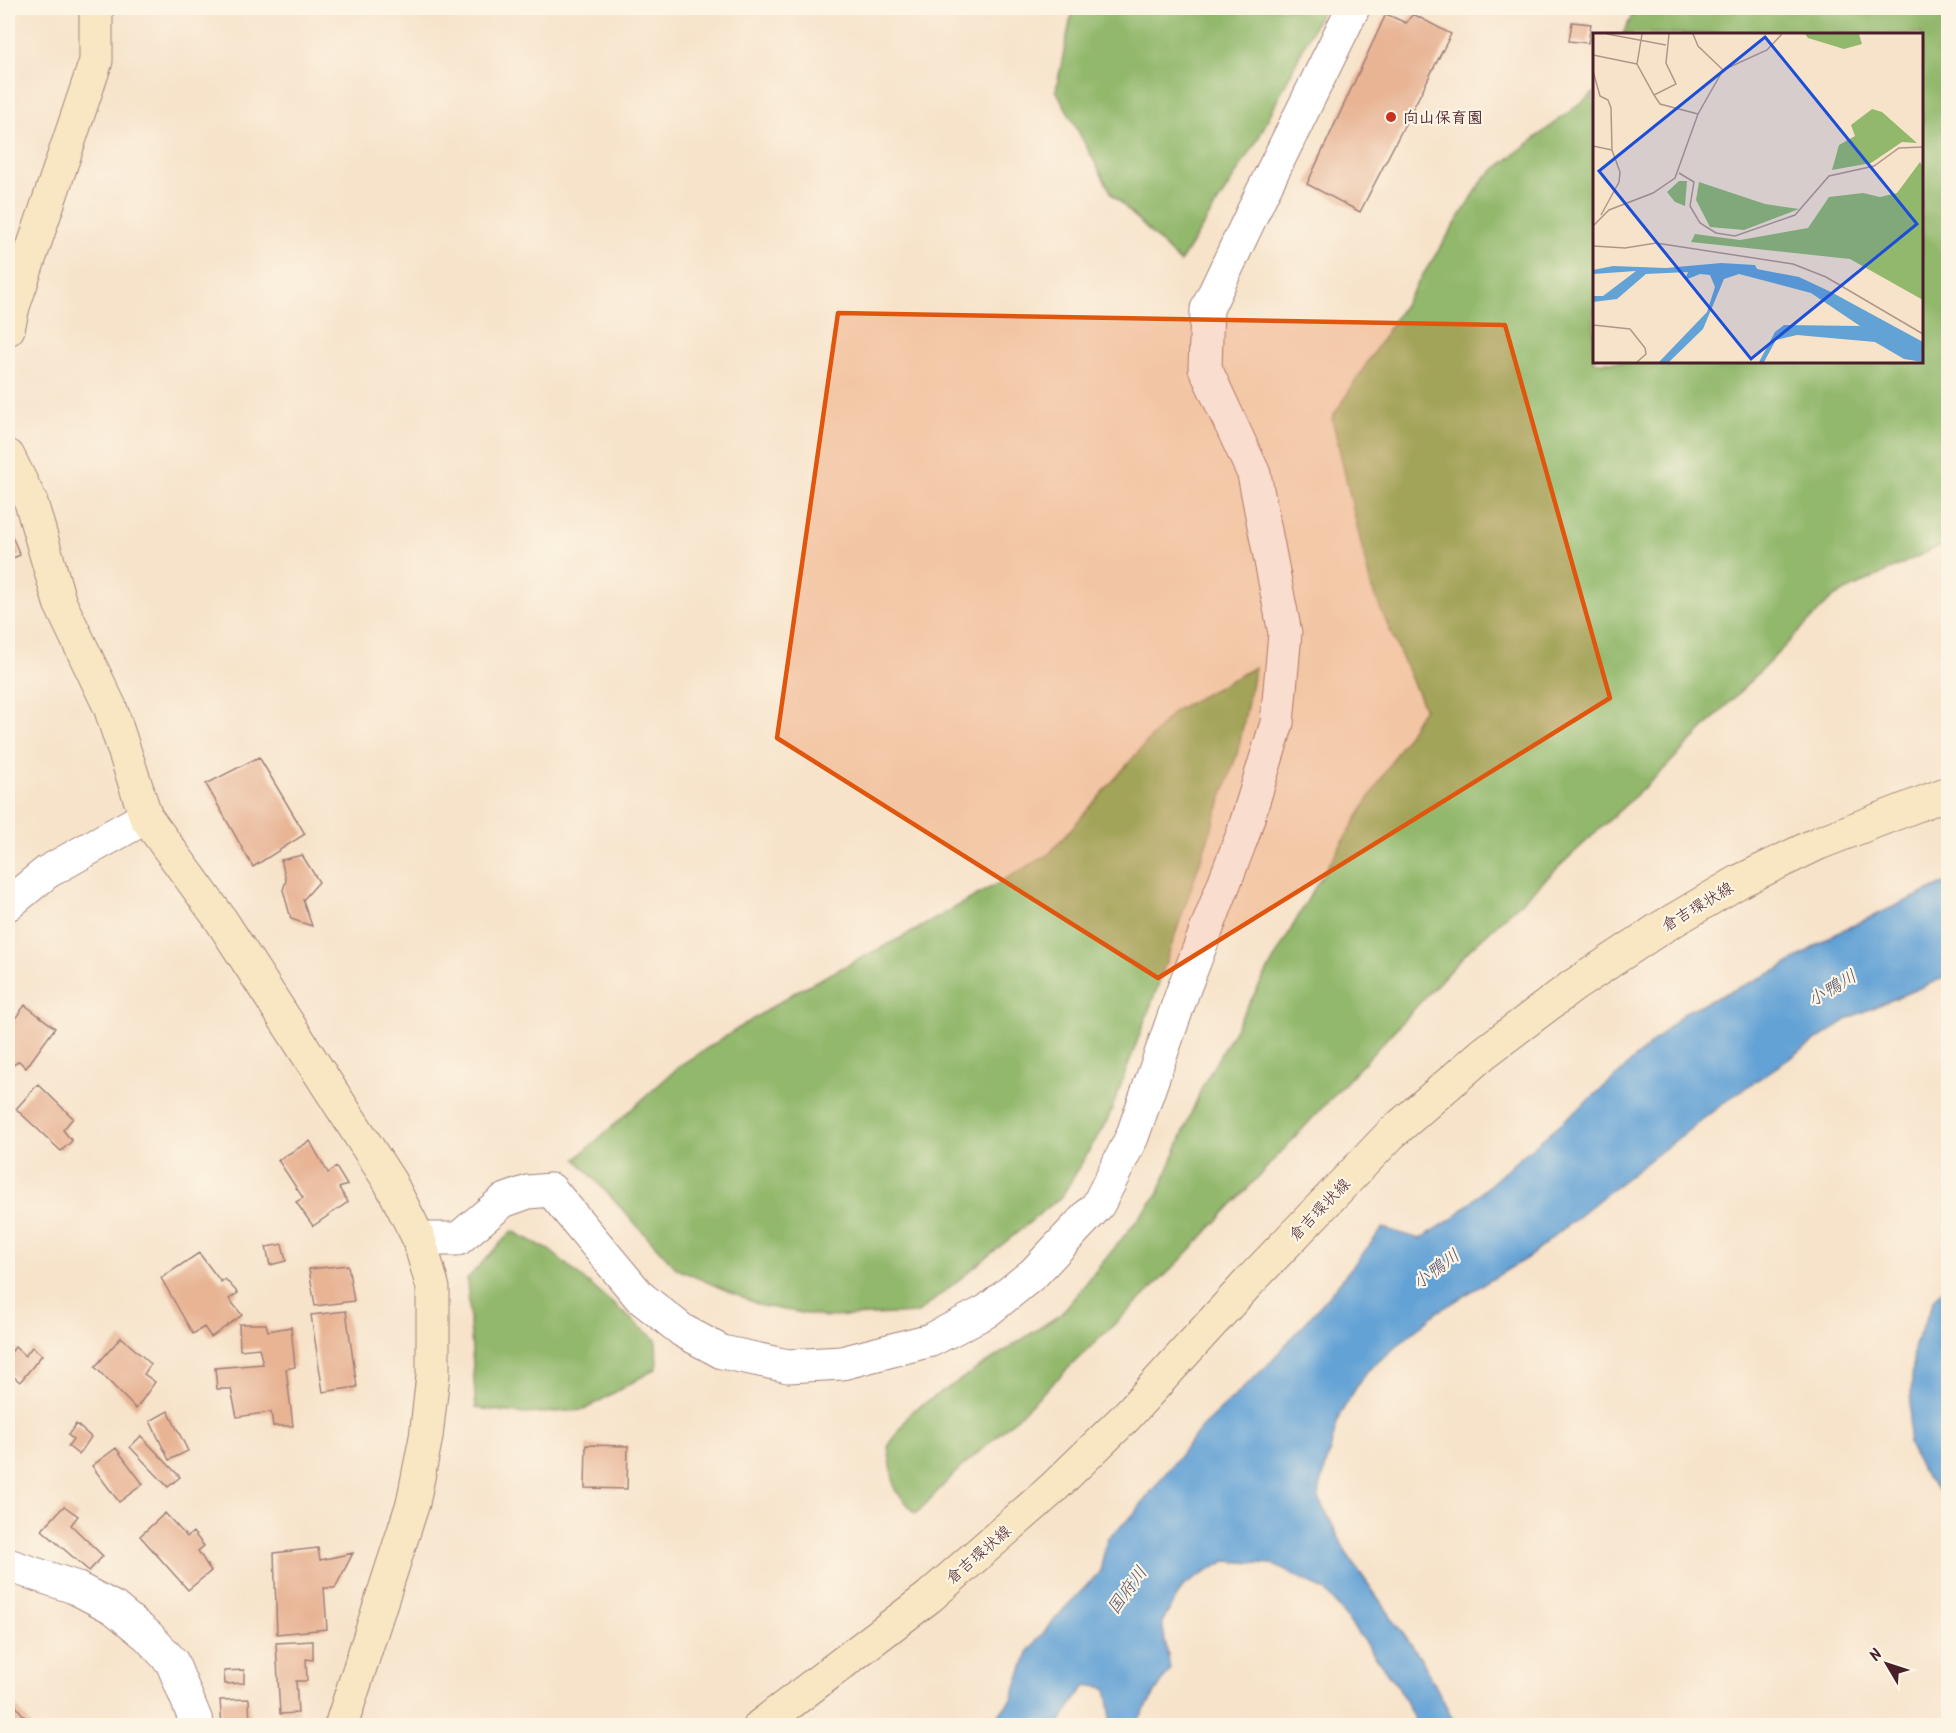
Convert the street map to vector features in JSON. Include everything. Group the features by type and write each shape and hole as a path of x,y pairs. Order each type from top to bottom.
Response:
{"street":[{"path":"8,329 13,307 96,61 96,8"},
{"path":"419,1239 458,1239 503,1201 528,1191 551,1190 640,1297 683,1331 722,1352 788,1366 842,1363 931,1340 987,1311 1034,1273 1098,1205 1132,1137 1183,991 1243,834 1277,723 1285,633 1254,474 1205,368 1207,309 1353,8"},
{"path":"8,456 31,502 60,603 110,707 146,818 234,940 390,1182 419,1239 433,1288 433,1375 426,1437 413,1503 341,1725"},
{"name":"倉吉環状線","path":"760,1725 929,1597 1051,1490 1125,1418 1249,1282 1391,1134 1484,1053 1574,986 1659,929 1740,881 1819,843 1948,793"},
{"path":"8,904 47,872 146,818"},
{"path":"8,1565 74,1587 114,1608 148,1636 172,1662 198,1725"}],"highlighted area":[{"path":"838,313 1505,325 1610,698 1158,978 777,738"}],"green space":[{"path":"1073,8 1323,8 1257,141 1180,262 1112,194 1056,90"},
{"path":"1636,8 1948,8 1948,542 1833,597 1663,770 1467,952 1177,1264 1008,1426 956,1472 916,1514 895,1490 888,1447 911,1412 1061,1314 1158,1194 1202,1087 1311,894 1424,708 1371,587 1332,418 1485,177 1593,94 1593,363 1923,363 1923,33 1624,33"},
{"path":"1255,667 1238,751 1156,991 1108,1119 1062,1196 918,1313 825,1317 762,1306 677,1269 576,1159 682,1064 797,991 916,930 1049,854 1174,711"},
{"path":"512,1231 549,1250 656,1340 657,1368 584,1410 525,1414 476,1408 467,1279"}],"water":[{"path":"1948,882 1948,976 1851,1017 1729,1099 1607,1193 1529,1257 1437,1312 1365,1373 1339,1416 1318,1496 1347,1554 1423,1662 1456,1725 1417,1725 1397,1685 1326,1591 1272,1564 1225,1561 1184,1585 1162,1622 1170,1669 1135,1725 1110,1725 1106,1688 1086,1685 1065,1714 1060,1725 991,1725 1012,1698 1029,1650 1100,1572 1107,1539 1133,1515 1201,1428 1271,1362 1328,1297 1383,1228 1420,1239 1452,1219 1611,1081 1685,1012 1778,970 1836,933"},
{"path":"1948,1282 1948,1501 1922,1472 1908,1444 1914,1348 1934,1300"}],"building":[{"path":"1386,14 1406,23 1413,14 1451,34 1360,212 1307,184"},
{"path":"1572,22 1591,24 1588,43 1569,41"},
{"path":"8,527 20,555 8,560"},
{"path":"259,757 305,834 253,867 206,784"},
{"path":"302,855 319,882 303,900 312,926 291,919 283,890 286,880 281,860"},
{"path":"25,1005 55,1028 26,1068 19,1061 10,1067 8,1064 8,1028"},
{"path":"38,1084 73,1118 63,1130 72,1141 61,1151 16,1109"},
{"path":"310,1141 328,1173 336,1167 347,1185 339,1188 348,1202 313,1226 296,1202 303,1198 278,1160"},
{"path":"282,1244 286,1261 270,1265 266,1247"},
{"path":"199,1253 221,1282 225,1279 238,1293 229,1299 242,1315 211,1337 204,1327 193,1334 161,1278"},
{"path":"348,1265 354,1301 315,1306 309,1269"},
{"path":"346,1311 357,1387 323,1392 311,1315"},
{"path":"239,1324 266,1324 268,1331 291,1327 295,1367 286,1369 293,1426 273,1426 271,1412 237,1417 231,1389 217,1389 215,1368 263,1364 259,1348 240,1350"},
{"path":"121,1337 151,1364 144,1374 155,1382 136,1409 95,1367"},
{"path":"15,1347 25,1356 32,1347 42,1355 20,1382 8,1372 8,1356"},
{"path":"168,1411 188,1451 169,1460 150,1421"},
{"path":"76,1424 91,1437 79,1455 68,1446 73,1439 68,1435"},
{"path":"141,1436 180,1477 168,1487 130,1447"},
{"path":"586,1445 628,1446 627,1489 585,1488"},
{"path":"116,1448 143,1484 119,1502 92,1466"},
{"path":"64,1506 78,1516 71,1525 103,1556 89,1571 42,1530"},
{"path":"165,1513 187,1537 193,1532 204,1546 198,1551 211,1571 188,1590 140,1536"},
{"path":"318,1548 320,1560 353,1553 335,1588 324,1588 327,1629 277,1634 274,1553"},
{"path":"313,1641 313,1660 306,1659 307,1681 296,1681 298,1713 280,1714 276,1643"},
{"path":"244,1670 244,1683 225,1684 224,1671"},
{"path":"249,1699 250,1726 222,1726 220,1700"},
{"path":"11,1700 32,1726 8,1726 8,1703"}],"place":[{"name":"向山保育園","path":"1391,117"}],"water label":[{"name":"小鴨川","path":"1832,988"},
{"name":"小鴨川","path":"1436,1269"},
{"name":"国府川","path":"1127,1590"}]}
